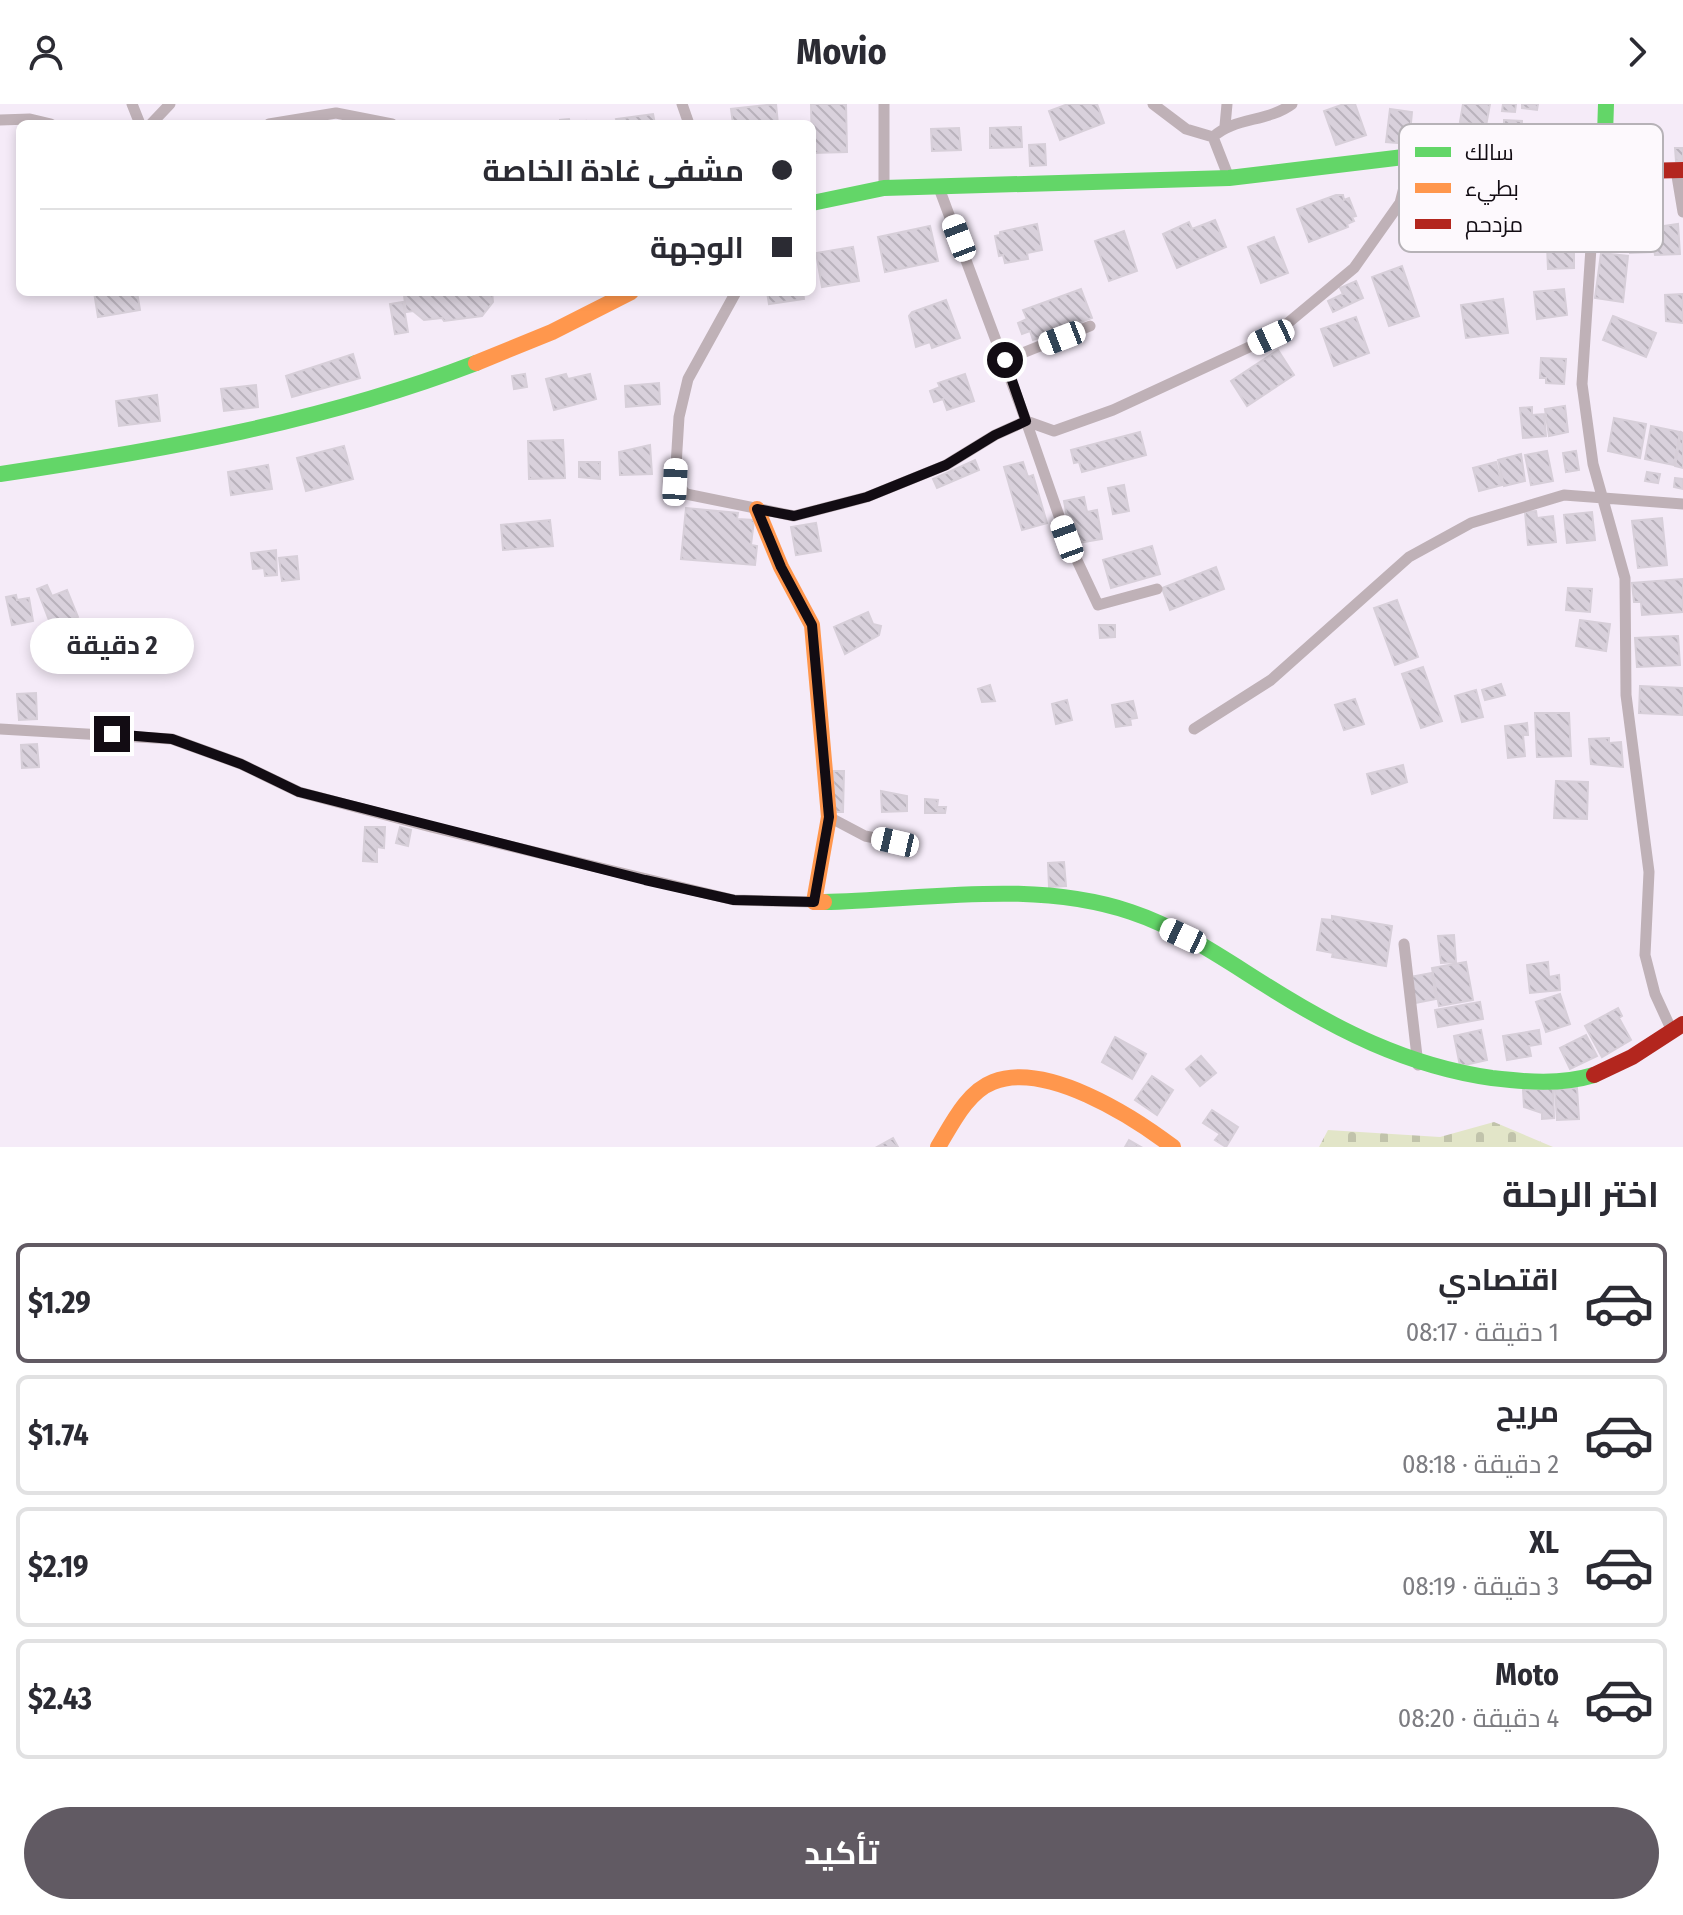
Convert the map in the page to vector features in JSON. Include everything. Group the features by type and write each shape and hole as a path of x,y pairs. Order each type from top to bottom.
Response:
{"street":[{"path":"155,120 170,104"},
{"path":"884,104 884,188"},
{"path":"1153,104 1186,129 1213,137"},
{"path":"1225,126 1227,104"},
{"path":"1213,137 1225,126 1269,116 1292,104"},
{"path":"1605,124 1606,104"},
{"path":"293,120 336,113 372,120"},
{"path":"0,120 34,120"},
{"path":"1213,137 1229,178"},
{"path":"816,202 884,188 1229,178 1399,158"},
{"path":"1679,170 1683,212"},
{"path":"939,188 1005,360 1067,539 1098,605 1157,589"},
{"path":"734,296 688,379 679,417 675,482 686,494 794,516 867,497 946,465 995,435 1026,421 1054,431 1113,410 1271,337 1354,268 1399,204"},
{"path":"0,729 172,739 241,764 299,792 734,900 879,902 995,893 1108,906 1144,917 1203,945 1342,1033 1418,1065 1544,1083 1599,1074 1678,1027 1655,994 1645,955 1649,872 1626,695 1625,578 1593,464 1582,384 1591,252"},
{"path":"0,474 135,453 296,421 483,357 586,317 624,296"},
{"path":"1005,360 1090,326"},
{"path":"1194,729 1271,680 1409,557 1471,523 1514,507 1564,495 1683,504"},
{"path":"757,509 781,567 812,625 829,817 814,902"},
{"path":"829,817 865,836 895,842"},
{"path":"1404,944 1418,1065"},
{"path":"938,1147 969,1099 995,1081 1026,1076 1065,1087 1155,1132 1173,1147"}],"green space":[{"path":"1494,1122 1553,1147 1319,1147 1328,1130 1440,1137"}],"building":[{"path":"776,104 778,120 732,120 731,109"},
{"path":"811,104 846,104 847,152 816,153 816,120 811,120"},
{"path":"1068,104 1097,104 1104,123 1060,140 1049,111"},
{"path":"1344,104 1355,104 1366,135 1336,145 1324,111"},
{"path":"1463,104 1490,104 1486,124 1460,122"},
{"path":"1503,104 1516,104 1515,112 1502,111"},
{"path":"1522,104 1538,104 1537,110 1522,108"},
{"path":"1390,109 1412,112 1411,124 1399,124 1399,143 1386,142"},
{"path":"653,114 654,120 616,120"},
{"path":"1504,120 1522,121 1522,124 1504,124"},
{"path":"1021,127 1022,147 990,148 990,128"},
{"path":"959,128 961,150 932,151 931,129"},
{"path":"1045,144 1046,165 1030,166 1029,145"},
{"path":"1675,148 1683,148 1683,161 1676,161"},
{"path":"1343,195 1344,200 1349,198 1356,216 1352,217 1354,221 1347,224 1348,227 1309,242 1297,209"},
{"path":"1215,220 1226,247 1177,268 1163,234 1189,222 1192,229"},
{"path":"1037,224 1042,250 1027,253 1028,259 1005,263 1003,255 999,256 995,236 1000,232"},
{"path":"1678,224 1680,254 1655,255 1654,252 1663,252 1663,226"},
{"path":"930,226 938,261 885,272 878,237"},
{"path":"1124,231 1137,271 1109,281 1095,241"},
{"path":"1274,237 1288,273 1261,283 1248,247"},
{"path":"853,247 859,281 822,287 816,253"},
{"path":"1547,252 1574,252 1574,268 1548,269"},
{"path":"1601,253 1628,256 1623,302 1595,298"},
{"path":"1402,266 1419,316 1389,326 1372,277"},
{"path":"1356,281 1363,298 1333,312 1328,301 1343,294 1340,288"},
{"path":"1081,289 1092,318 1033,340 1030,331 1022,334 1018,323 1027,319 1023,310"},
{"path":"1564,289 1567,315 1537,319 1534,292"},
{"path":"1683,294 1683,323 1666,321 1665,295"},
{"path":"95,296 138,296 140,310 98,317"},
{"path":"404,296 492,296 493,302 482,316 424,320 413,311 406,312"},
{"path":"768,296 804,296 804,299 769,304"},
{"path":"1503,299 1508,333 1466,338 1461,305"},
{"path":"946,300 960,338 932,348 930,342 916,347 909,316 912,312"},
{"path":"403,302 408,332 395,334 390,304"},
{"path":"1613,316 1656,333 1646,357 1603,340"},
{"path":"1356,317 1369,353 1334,366 1321,329"},
{"path":"1278,350 1294,375 1247,406 1231,381"},
{"path":"353,354 360,378 292,397 286,376"},
{"path":"1541,358 1566,359 1564,384 1546,383 1546,378 1540,378"},
{"path":"525,374 527,387 514,389 512,376"},
{"path":"566,374 568,379 590,374 596,399 554,410 546,379"},
{"path":"965,374 974,401 947,410 943,399 934,402 930,391 940,387 938,383"},
{"path":"659,383 660,404 626,407 625,386"},
{"path":"256,385 258,407 224,411 221,389"},
{"path":"157,395 160,421 119,426 116,401"},
{"path":"1565,406 1568,432 1549,436 1545,409"},
{"path":"1532,407 1532,415 1544,414 1546,436 1523,438 1520,408"},
{"path":"1614,418 1646,424 1640,458 1608,451"},
{"path":"1651,426 1680,432 1674,465 1645,459"},
{"path":"1140,432 1146,455 1082,472 1079,462 1074,463 1071,450"},
{"path":"1683,433 1683,468 1675,466"},
{"path":"563,440 565,478 529,479 528,441"},
{"path":"650,445 652,474 620,475 619,452"},
{"path":"344,446 353,479 306,491 297,458"},
{"path":"1547,451 1553,481 1531,485 1525,455"},
{"path":"1576,451 1579,470 1566,472 1563,453"},
{"path":"1521,454 1525,481 1504,486 1498,460"},
{"path":"975,460 979,470 937,488 933,479"},
{"path":"579,462 600,462 600,479 579,477"},
{"path":"1023,462 1028,477 1033,475 1047,523 1022,530 1004,467"},
{"path":"1496,462 1502,485 1479,491 1473,468"},
{"path":"268,465 272,489 231,495 228,472"},
{"path":"1647,472 1660,474 1658,483 1645,481"},
{"path":"1675,478 1683,479 1683,489 1674,487"},
{"path":"1124,485 1129,511 1113,514 1108,488"},
{"path":"1084,497 1087,512 1097,510 1102,539 1072,544 1064,501"},
{"path":"686,508 738,513 737,519 754,520 751,545 757,546 755,565 681,559"},
{"path":"1536,511 1537,518 1553,516 1556,542 1528,545 1525,512"},
{"path":"1592,512 1595,540 1567,543 1564,515"},
{"path":"1662,518 1667,565 1638,568 1632,521"},
{"path":"550,520 553,546 503,550 501,525"},
{"path":"816,523 821,551 796,555 791,527"},
{"path":"1152,546 1160,574 1111,588 1103,560"},
{"path":"276,550 277,575 265,576 264,568 253,569 251,553"},
{"path":"297,556 299,579 282,581 279,558"},
{"path":"1216,567 1224,589 1170,610 1162,588"},
{"path":"1683,579 1683,612 1642,615 1641,602 1634,602 1632,583"},
{"path":"47,585 52,596 67,590 78,617 52,628 37,589"},
{"path":"1568,588 1592,589 1590,612 1566,610"},
{"path":"16,595 17,600 29,598 33,621 12,625 6,597"},
{"path":"1397,600 1418,657 1395,665 1374,608"},
{"path":"868,612 873,624 881,626 879,635 845,654 834,627"},
{"path":"1580,620 1610,624 1606,651 1576,646"},
{"path":"1099,625 1115,625 1115,637 1100,638"},
{"path":"1678,636 1680,665 1637,667 1635,638"},
{"path":"1423,667 1442,721 1421,728 1402,674"},
{"path":"1501,684 1505,695 1485,700 1482,690"},
{"path":"990,685 995,701 982,702 978,689"},
{"path":"1640,686 1683,688 1683,715 1639,713"},
{"path":"1476,690 1483,717 1462,722 1455,696"},
{"path":"36,693 37,719 19,720 17,694"},
{"path":"1355,699 1364,724 1344,730 1335,705"},
{"path":"1067,700 1072,720 1056,724 1052,704"},
{"path":"1133,701 1137,718 1130,719 1131,725 1116,727 1112,705"},
{"path":"1535,713 1569,713 1571,756 1537,757"},
{"path":"1527,723 1528,735 1523,735 1525,756 1508,758 1505,726"},
{"path":"1609,738 1609,743 1621,742 1623,767 1591,764 1589,739"},
{"path":"37,744 39,767 22,768 21,745"},
{"path":"1403,765 1407,782 1372,794 1367,774"},
{"path":"833,771 844,771 843,812 834,812"},
{"path":"1556,781 1588,782 1587,819 1554,818"},
{"path":"881,791 907,796 907,811 882,812"},
{"path":"925,799 938,800 937,807 946,807 945,813 925,813"},
{"path":"365,827 385,827 384,848 377,847 377,862 363,861"},
{"path":"400,827 411,830 408,846 396,843"},
{"path":"1064,862 1066,886 1049,887 1048,863"},
{"path":"1332,916 1392,926 1386,966 1332,957 1333,953 1317,950 1322,919 1332,920"},
{"path":"1454,935 1456,962 1441,963 1438,936"},
{"path":"1466,962 1473,1000 1439,1006 1432,968"},
{"path":"1548,962 1549,977 1559,975 1560,990 1530,993 1527,965"},
{"path":"1432,973 1436,999 1415,1003 1410,977"},
{"path":"1560,994 1570,1024 1546,1032 1536,1002"},
{"path":"1480,1002 1483,1019 1438,1027 1435,1010"},
{"path":"1618,1008 1622,1016 1619,1018 1631,1040 1602,1057 1585,1026"},
{"path":"1481,1030 1487,1060 1460,1066 1454,1036"},
{"path":"1539,1030 1541,1044 1529,1046 1531,1056 1507,1060 1503,1036"},
{"path":"1586,1035 1597,1056 1570,1069 1560,1048"},
{"path":"1115,1037 1146,1054 1132,1079 1102,1062"},
{"path":"1201,1056 1216,1073 1200,1086 1186,1069"},
{"path":"1152,1076 1173,1090 1157,1115 1135,1100"},
{"path":"1553,1088 1554,1118 1542,1119 1542,1113 1524,1107 1523,1090"},
{"path":"1577,1088 1579,1119 1557,1120 1555,1089"},
{"path":"1212,1110 1238,1127 1226,1147 1215,1140 1220,1134 1203,1123"},
{"path":"893,1138 898,1147 877,1147"},
{"path":"1129,1140 1141,1147 1125,1147"}],"traffic: fast":[{"path":"1605,124 1606,104"},
{"path":"816,202 884,188 1229,178 1399,158"},
{"path":"0,474 241,432 360,402 476,363"},
{"path":"824,902 978,894 1056,896 1094,902 1166,926 1318,1016 1401,1055 1430,1065 1492,1078 1556,1081 1594,1075"}],"traffic: slow":[{"path":"476,363 552,332 623,296"},
{"path":"757,509 781,567 812,625 829,817 814,902 824,902"},
{"path":"938,1147 975,1093 993,1082 1014,1077 1038,1079 1088,1095 1173,1147"}],"traffic: jam":[{"path":"1663,170 1683,170"},
{"path":"1594,1075 1632,1057 1683,1024"}],"route":[{"path":"112,734 172,739 241,764 299,792 645,880 734,900 814,902 829,817 812,625 781,567 757,509 794,516 867,497 946,465 995,435 1026,421 1005,360"}]}
